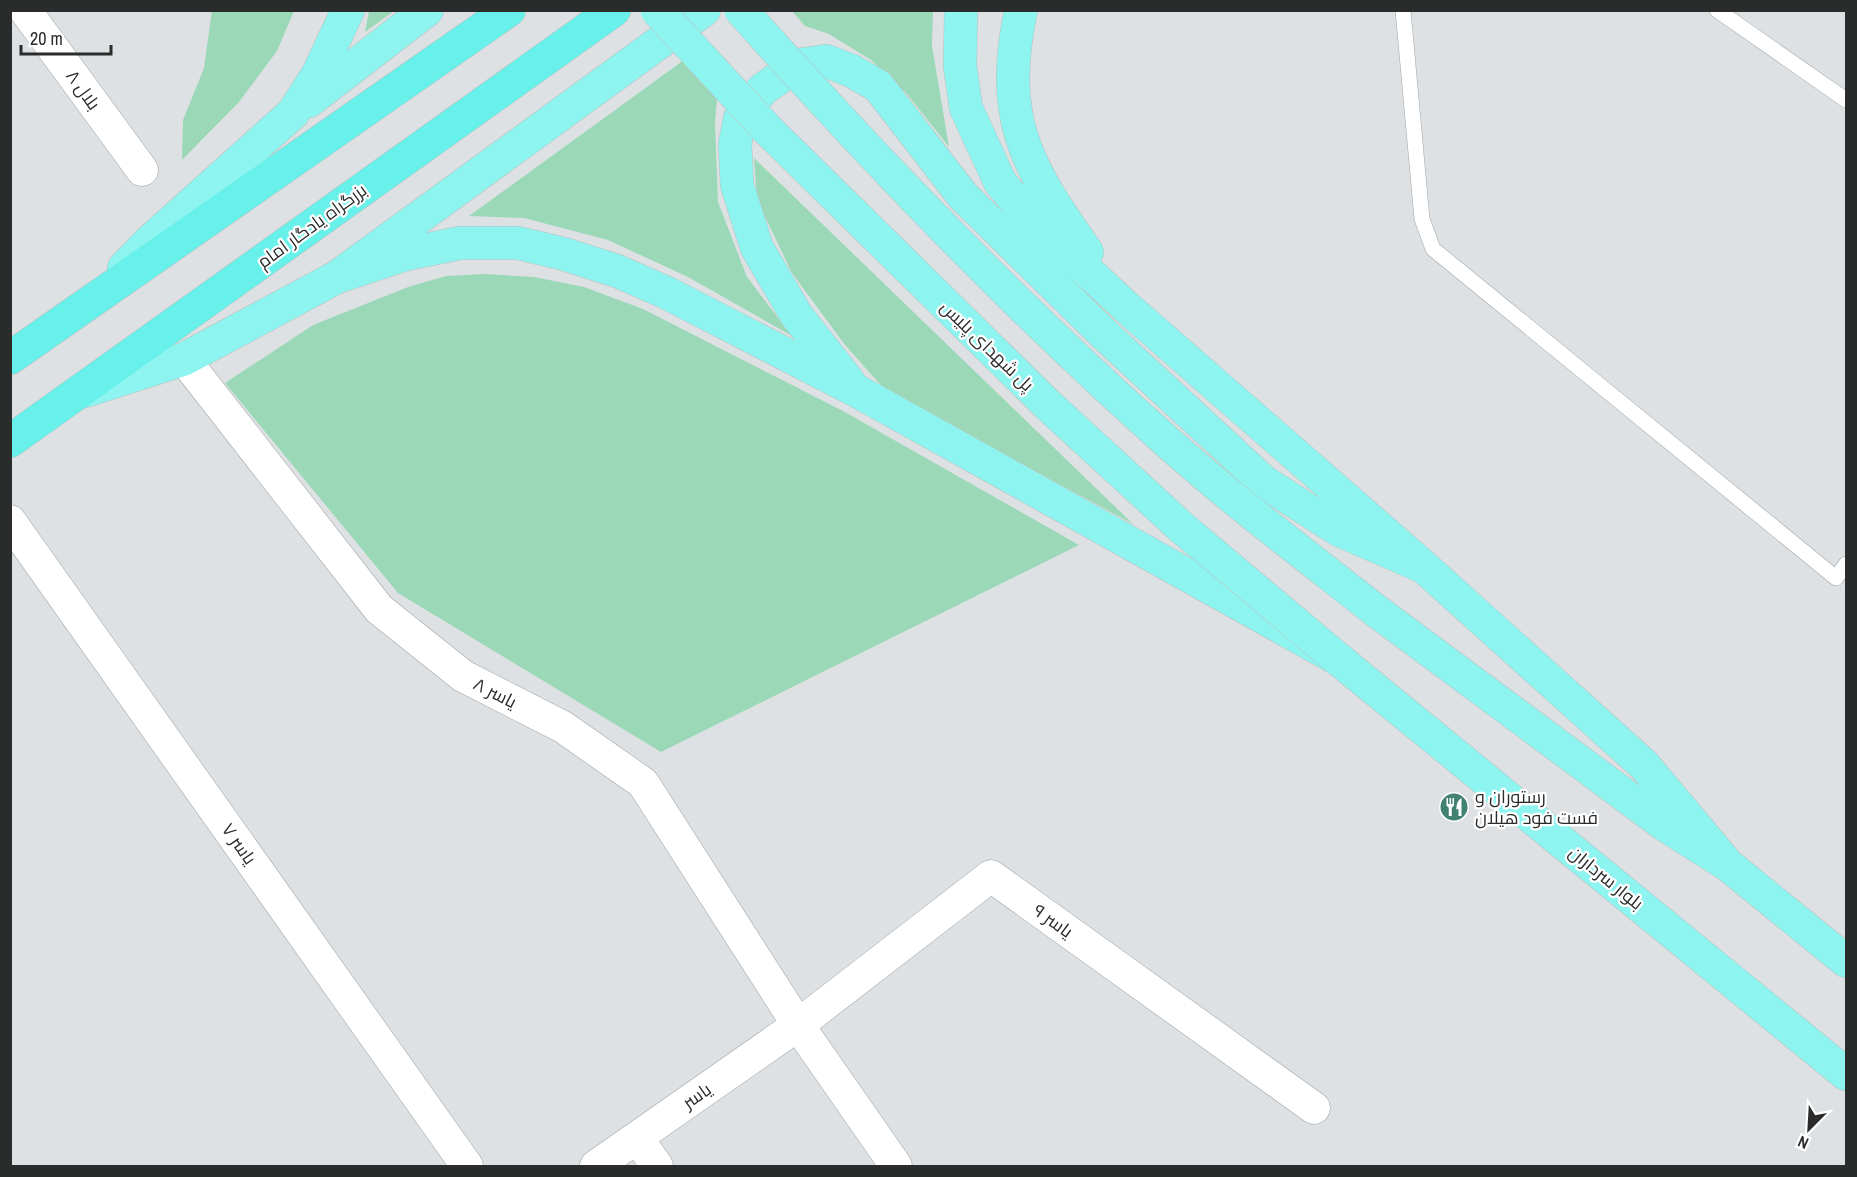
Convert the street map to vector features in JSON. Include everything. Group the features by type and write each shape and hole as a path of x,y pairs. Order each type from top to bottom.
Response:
{"highway":[{"path":"10,357 90,304 509,10"},
{"name":"بزرگراه یادگار امام","path":"10,441 614,10"}],"main road":[{"path":"293,113 318,74 348,10"},
{"path":"90,304 149,242 293,113 427,10"},
{"name":"پل شهدای پلیس","path":"657,10 768,130 1048,405 1181,527 1338,659"},
{"path":"78,394 184,359 337,277 705,10"},
{"path":"741,10 858,141 1080,362 1192,463 1375,610 1665,825 1728,865 1846,961"},
{"path":"961,10 960,66 966,108 1000,182 1026,215 1124,305 1424,567 1644,765 1728,865"},
{"path":"1021,10 1012,84 1021,140 1045,193 1124,305"},
{"path":"857,392 797,316 757,248 736,185 735,144 740,118 762,90 797,65 826,61 852,71 878,87 963,196 1106,336 1264,482 1340,530 1424,567"},
{"path":"337,277 406,254 460,243 518,243 564,254 617,271 667,293 857,392 1338,659"},
{"name":"بلوار سرداران","path":"1338,659 1846,1074"}],"street":[{"name":"بلال ۸","path":"25,10 142,170"},
{"name":"یاسر ۸","path":"184,359 379,609 463,676 563,727 643,783 798,1024 896,1167"},
{"name":"یاسر ۷","path":"10,521 467,1167"},
{"name":"یاسر ۹","path":"798,1024 991,876 1314,1108"},
{"name":"یاسر","path":"596,1167 798,1024"},
{"path":"637,1138 657,1167"}],"lane":[{"path":"1403,10 1422,219 1433,249 1836,578 1846,564"},
{"path":"1717,10 1846,100"}],"green space":[{"path":"212,10 294,11 277,51 239,102 182,160 183,120 204,68"},
{"path":"369,10 394,11 365,32"},
{"path":"792,11 933,11 932,46 949,147 907,94 871,60 829,34 805,26"},
{"path":"684,60 717,98 715,123 718,202 747,277 792,336 688,277 608,240 524,218 469,216"},
{"path":"754,158 1133,524 886,391 845,345 792,273 757,200"},
{"path":"485,274 534,277 584,287 643,309 843,411 1079,545 661,752 398,593 225,383 313,325 408,287 446,276"}],"place":[{"name":"رستوران و فست فود هیلان","path":"1454,807"}]}
